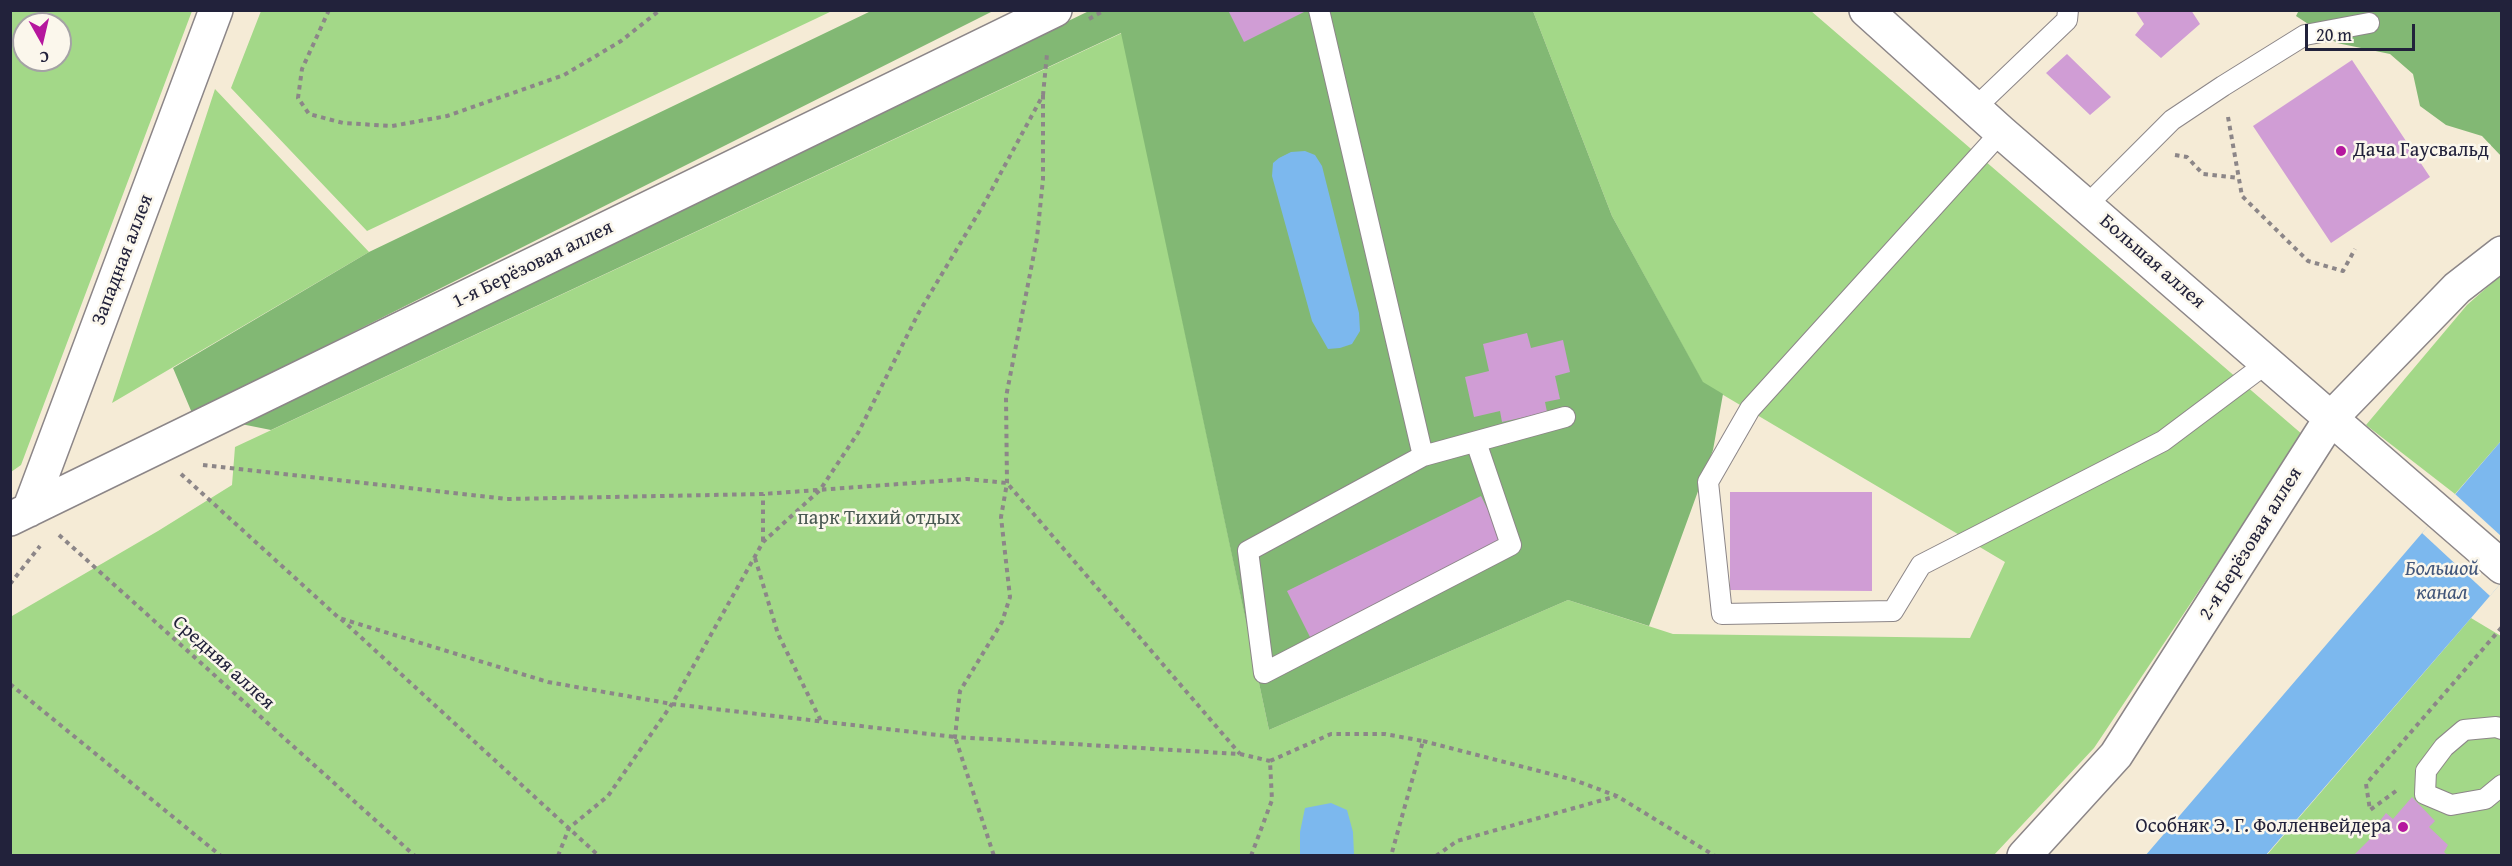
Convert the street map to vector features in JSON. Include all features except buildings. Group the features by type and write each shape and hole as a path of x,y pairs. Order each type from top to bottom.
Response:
{"street":[{"name":"Западная аллея","path":"31,519 216,10"},
{"name":"1-я Берёзовая аллея","path":"31,519 1055,10"},
{"name":"Большая аллея","path":"1866,10 2001,132 2502,567"},
{"name":"2-я Берёзовая аллея","path":"2024,855 2116,755 2331,418 2457,288 2502,253"}],"lane":[{"path":"1319,10 1423,456"},
{"path":"1975,108 2067,20 2068,10"},
{"path":"2087,205 2172,120 2223,86 2305,35 2368,23"},
{"path":"2001,132 1749,409 1708,482 1722,614 1893,611 1920,565 2163,441 2267,363"},
{"path":"1476,442 1510,545 1264,674 1248,551 1423,456 1565,417"},
{"path":"2502,729 2496,727 2464,730 2444,747 2426,771 2425,794 2451,805 2485,799 2502,785"}],"path":[{"path":"328,10 302,69 298,98 309,114 343,123 392,126 447,116 564,75 621,41 660,10"},
{"path":"994,855 956,737 960,691 1002,622 1010,597 1001,517 1007,483 1006,397 1037,238 1043,178 1043,95 1048,50"},
{"path":"2223,86 2242,196 2308,261 2343,271 2355,249"},
{"path":"558,855 568,828 608,796 672,704 763,542 820,489 858,433 918,314 985,202 1043,95"},
{"path":"2136,156 2169,154 2187,158 2203,174 2239,178"},
{"path":"202,465 507,499 763,494 967,479 1007,483 1240,753"},
{"path":"184,467 178,471 599,855"},
{"path":"763,494 763,542"},
{"path":"10,584 31,519"},
{"name":"Средняя аллея","path":"31,519 416,855"},
{"path":"755,557 778,634 821,721"},
{"path":"339,618 548,682 672,704 956,737 1240,753 1270,761 1330,734 1385,734 1423,741 1574,780 1617,796 1715,855"},
{"path":"10,684 221,855"},
{"path":"1391,855 1423,741"},
{"path":"1251,855 1272,800 1270,761"},
{"path":"1436,855 1457,841 1617,796"}],"green space":[{"path":"11,10 192,11 21,465 11,472"},
{"path":"261,10 832,11 367,231 231,88"},
{"path":"1091,10 1533,11 1612,216 1703,382 1723,394 1713,450 1649,626 1568,600 1269,730 1121,33 271,430 236,423"},
{"path":"2299,10 2501,11 2501,156 2482,136 2446,125 2420,106 2413,74 2390,54 2337,43 2296,16"},
{"path":"871,11 993,11 192,413 173,368 369,252"},
{"name":"парк Тихий отдых","path":"1533,11 1811,11 2303,435 2094,748 1994,855 11,855 12,616 232,485 235,447 1122,33 1269,730 1568,600 1673,634 1970,638 2005,562 1703,383 1612,216"},
{"path":"215,89 369,252 112,403"},
{"path":"2501,275 2501,441 2455,494 2366,425 2467,305"},
{"path":"2471,618 2501,636 2501,855 2266,856"}],"water":[{"path":"1305,151 1315,155 1322,166 1359,313 1360,331 1352,344 1340,348 1328,349 1312,321 1272,176 1273,163 1279,158 1291,152"},
{"name":"Большой канал","path":"2501,441 2501,583 2471,618 2266,855 2145,856"},
{"path":"1331,803 1347,810 1353,832 1354,855 1300,855 1300,832 1305,808"}],"pier":[{"path":"2455,494 2501,536 2501,583 2490,596 2422,533"}],"place":[{"name":"Дача Гаусвальд","path":"2341,151"},
{"name":"Особняк Э. Г. Фолленвейдера","path":"2403,827"}]}
